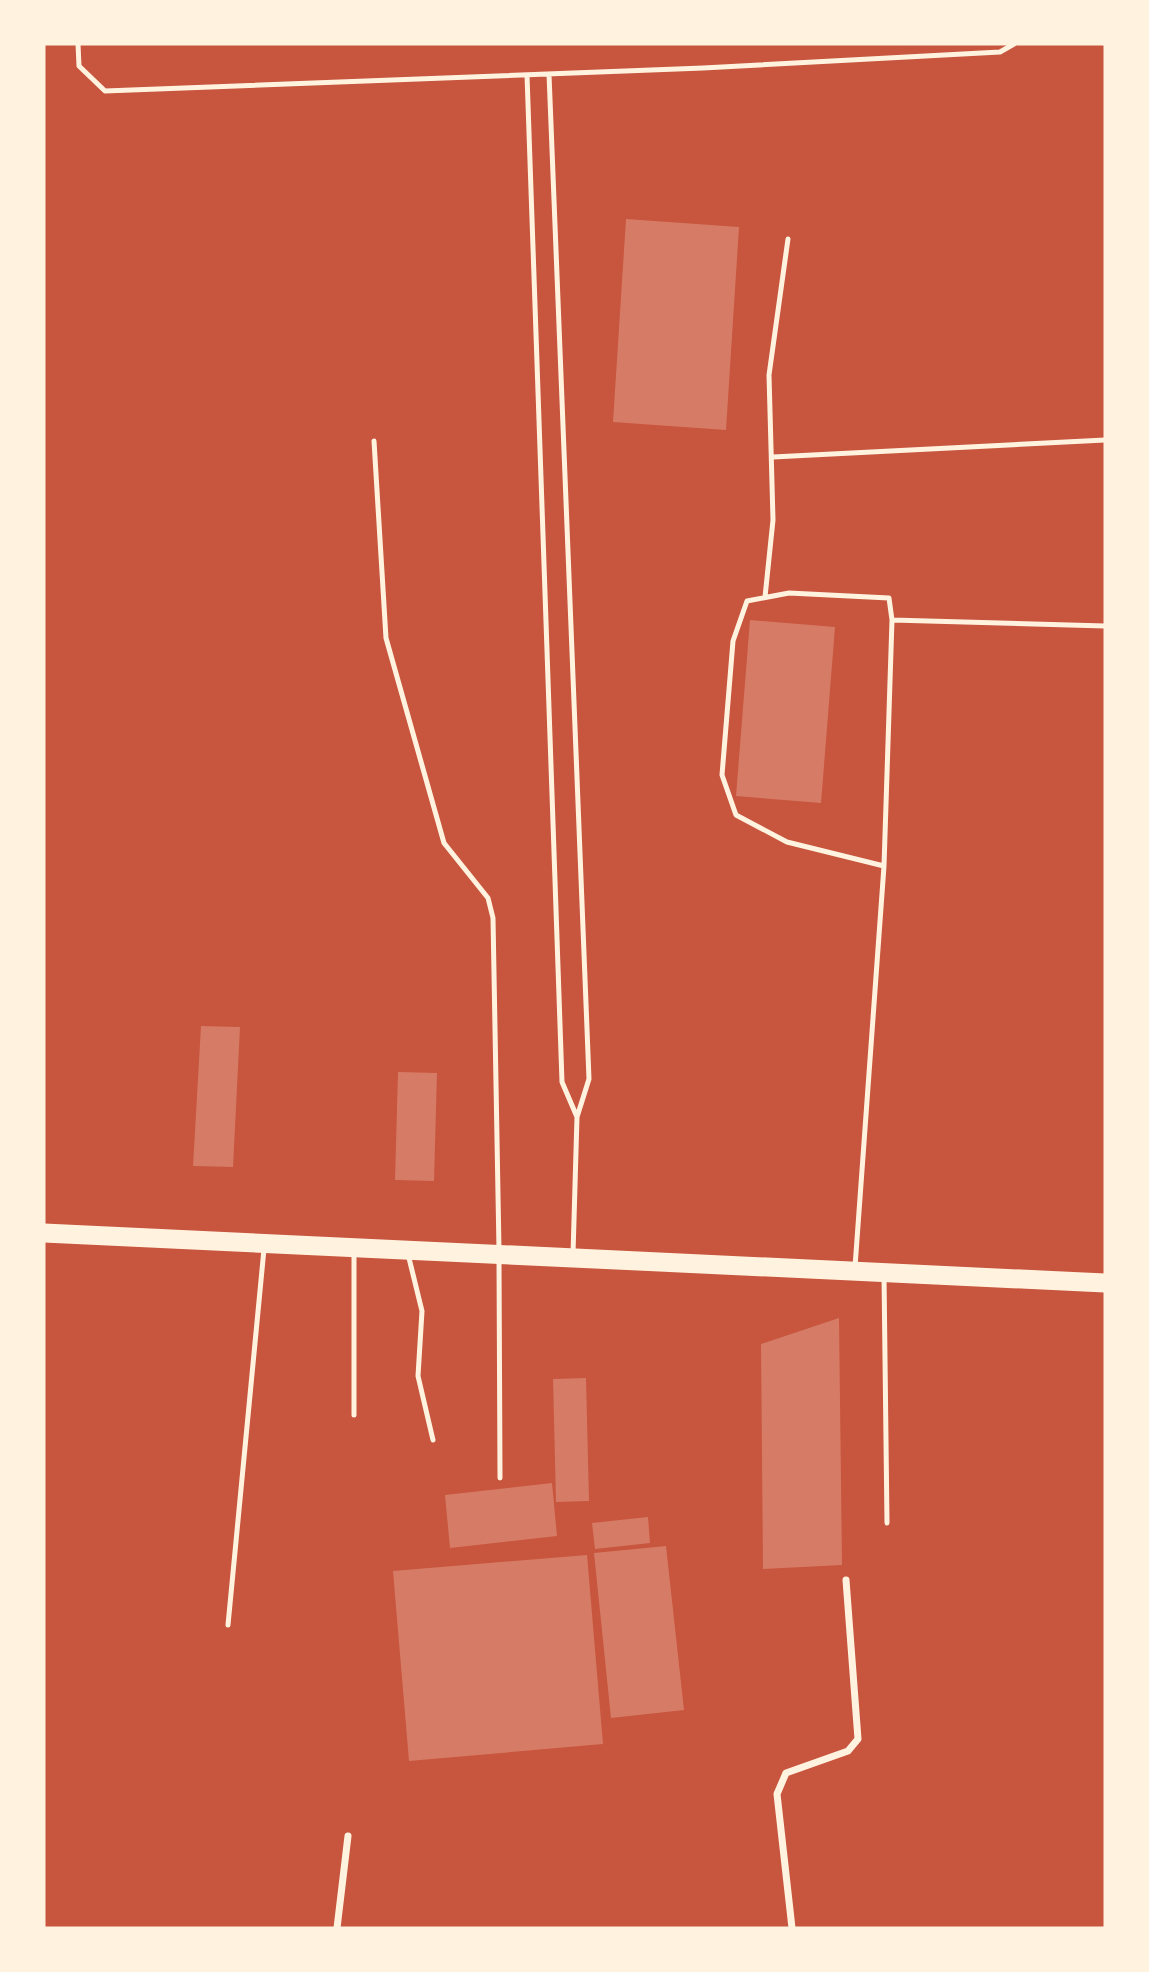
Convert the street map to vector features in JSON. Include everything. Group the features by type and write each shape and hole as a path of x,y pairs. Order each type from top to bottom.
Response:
{"highway":[{"path":"44,1233 1105,1283"}],"street":[{"path":"792,1928 777,1794 786,1773 848,1751 858,1739 846,1580"},
{"path":"337,1928 348,1836"}],"lane":[{"path":"78,44 79,66 105,91 549,75 1000,52 1014,44"},
{"path":"527,75 562,1082 577,1117"},
{"path":"549,75 589,1079 577,1117 573,1257"},
{"path":"765,597 773,520 769,375 788,239"},
{"path":"374,440 386,638 444,843 488,898 493,918 500,1478"},
{"path":"773,457 1105,440"},
{"path":"855,1271 884,866 892,620 889,598 789,593 747,601 733,641 722,775 736,815 787,842 884,866"},
{"path":"892,620 1105,626"},
{"path":"228,1625 264,1243"},
{"path":"354,1247 354,1415"},
{"path":"406,1249 422,1311 418,1376 433,1440"},
{"path":"884,1272 887,1523"}],"building":[{"path":"626,219 739,227 726,430 613,422"},
{"path":"750,620 835,627 821,803 736,796"},
{"path":"201,1026 240,1027 233,1167 193,1166"},
{"path":"398,1072 437,1073 434,1181 395,1180"},
{"path":"839,1318 842,1565 763,1569 761,1344"},
{"path":"586,1378 589,1501 556,1502 553,1379"},
{"path":"552,1483 557,1536 450,1548 445,1495"},
{"path":"648,1517 650,1543 595,1549 592,1523"},
{"path":"666,1546 684,1710 611,1718 594,1553"},
{"path":"587,1555 603,1744 409,1761 393,1571"}]}
